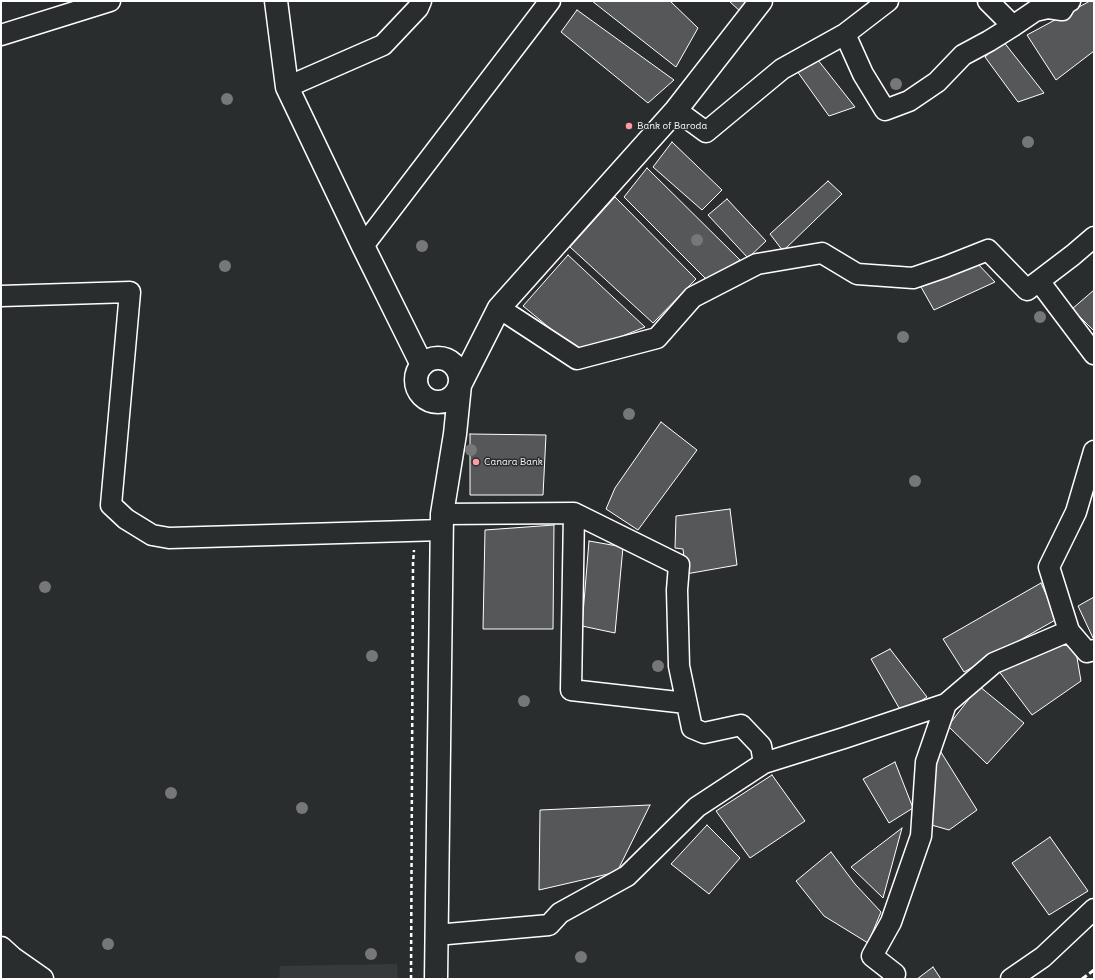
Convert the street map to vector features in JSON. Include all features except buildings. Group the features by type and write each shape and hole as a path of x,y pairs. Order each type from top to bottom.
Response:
{"main road":[{"path":"276,1 287,87 422,365"},
{"path":"436,979 442,522 454,434 460,385 460,378 459,371 455,365 442,358 428,360 418,371 416,378 417,386 424,398 431,402 439,403 446,401 457,392 460,385 498,308 676,110 761,1"},
{"path":"1,948 12,958 42,979"},
{"path":"1,968 15,979"}],"street":[{"path":"1,35 110,1"},
{"path":"287,87 383,45 418,8 421,1"},
{"path":"363,246 550,1"},
{"path":"676,110 706,132 782,69 846,34 888,1"},
{"path":"988,1 1013,26"},
{"path":"846,34 863,74 885,110 909,101 937,82 963,54 989,41 1035,11 1048,8 1062,10 1066,3 1070,1"},
{"path":"498,308 577,360 657,338 693,297 757,264 822,253 857,274 913,278 988,250 1028,290 1094,238"},
{"path":"1039,281 1094,354"},
{"path":"1,296 130,292 111,505 126,519 152,535 169,538 415,531 442,522 574,513 679,565 677,590 679,666 692,728 704,733 741,725 761,746 764,763"},
{"path":"1094,450 1076,512 1049,567 1070,631 1087,652 1094,650"},
{"path":"574,513 571,690 686,703"},
{"path":"436,935 549,925 560,913 627,876 697,807 764,763 946,704 994,663 1070,631"},
{"path":"893,979 895,974 872,956 891,922 921,836 926,762 946,704"},
{"path":"1011,979 1043,957 1094,909"}],"path":[{"path":"411,979 413,563 415,531"}],"shaded area":[{"path":"397,964 398,979 279,979 280,966"}],"railway":[{"path":"1082,979 1094,970"}],"place":[{"name":"Bank of Baroda","path":"629,126"},
{"name":"Canara Bank","path":"476,462"}]}
